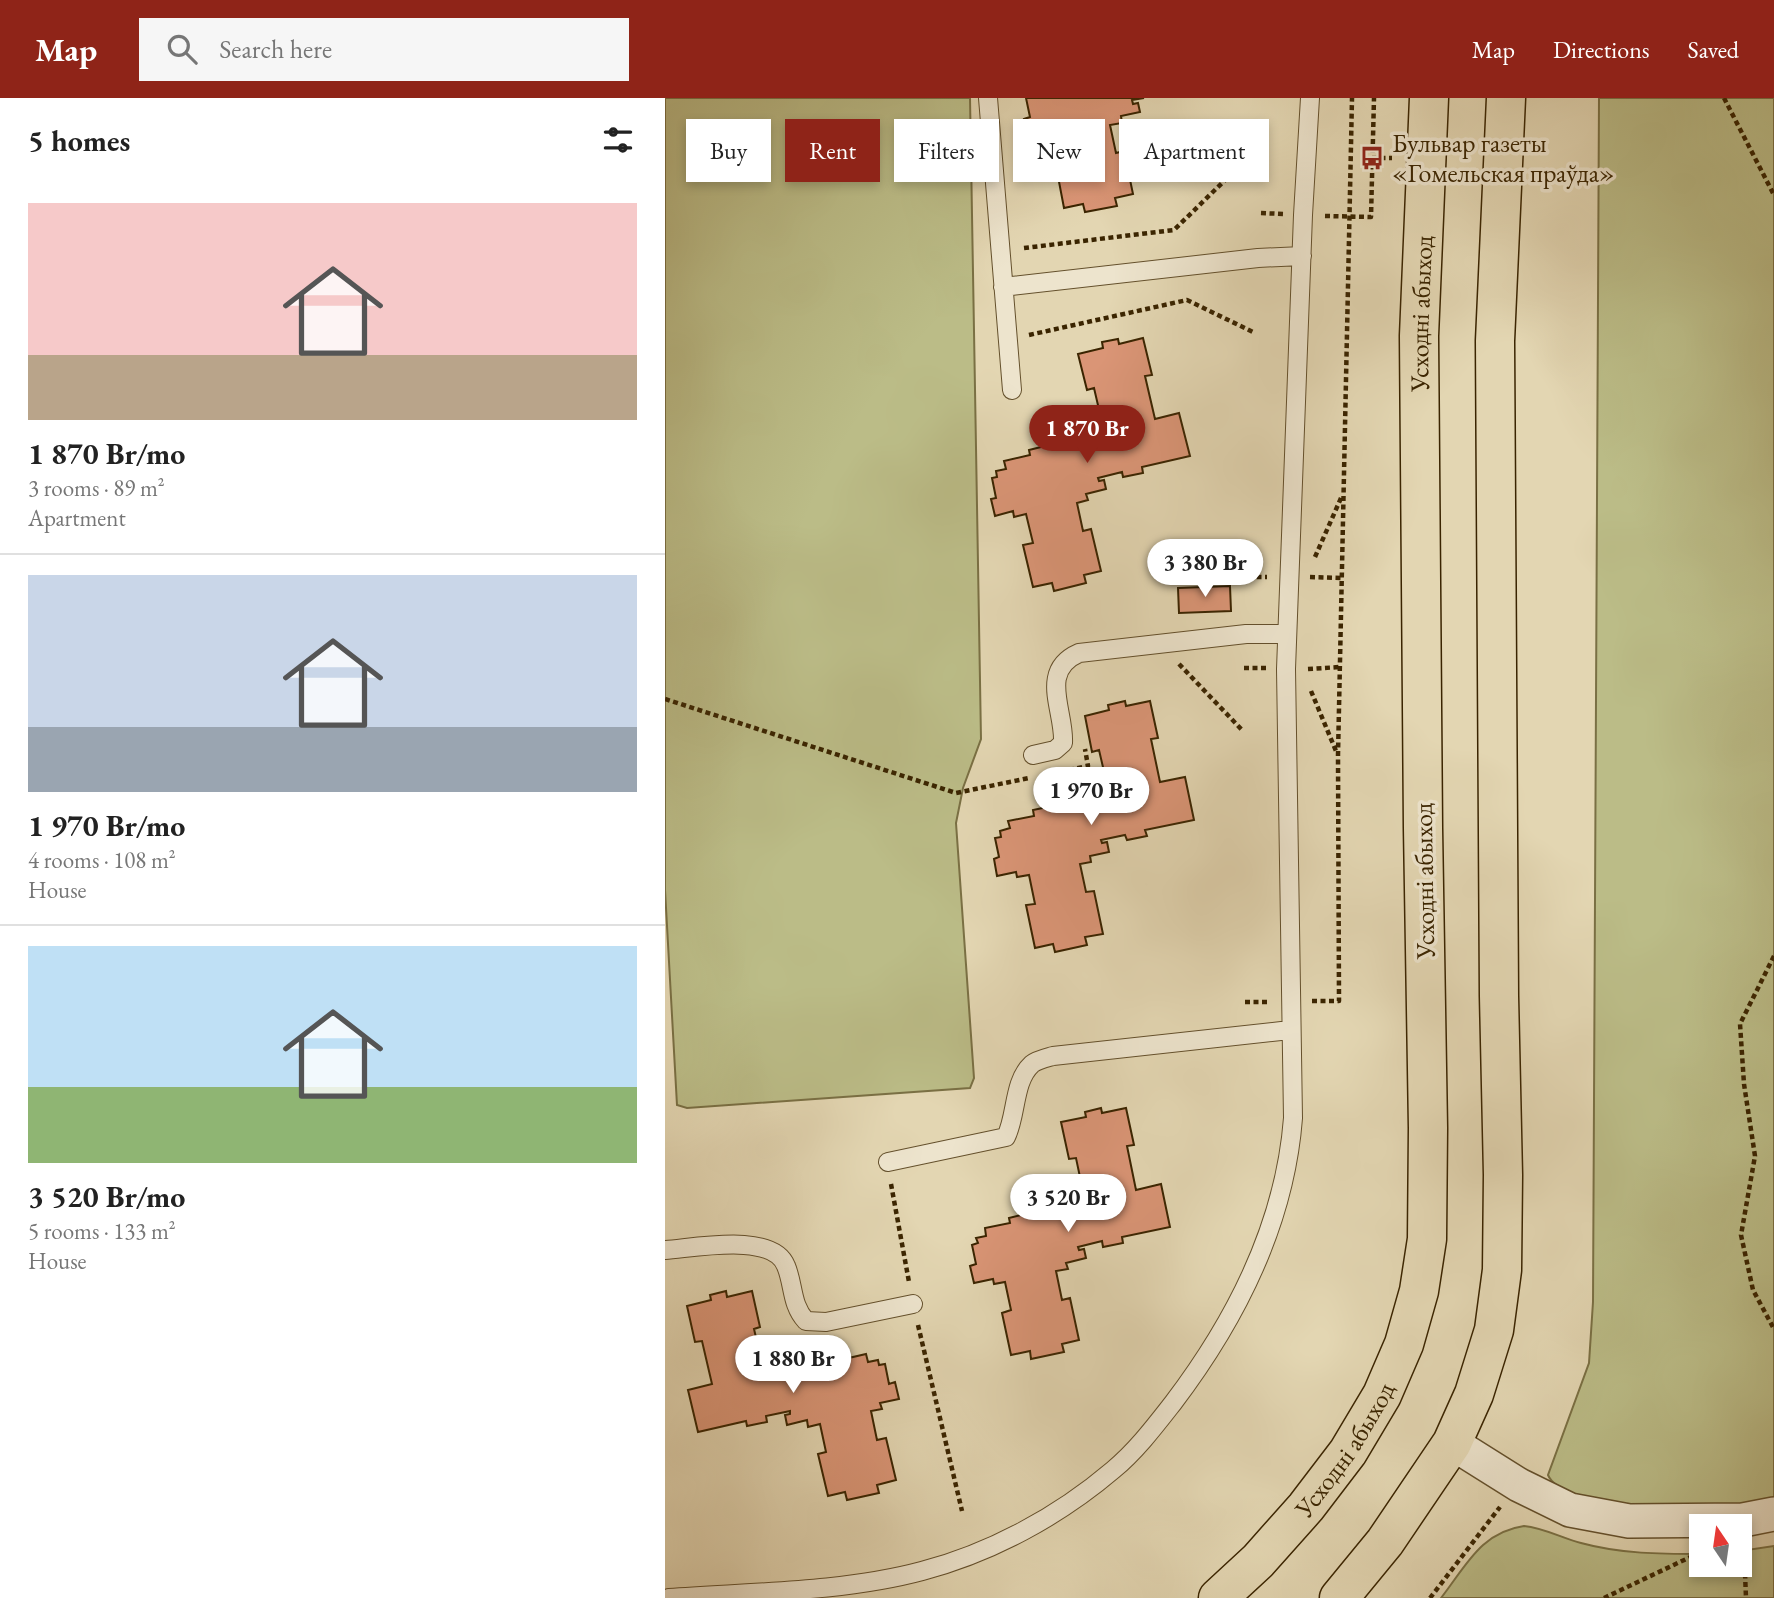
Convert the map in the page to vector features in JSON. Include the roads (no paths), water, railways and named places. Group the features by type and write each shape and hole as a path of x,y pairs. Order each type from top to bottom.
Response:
{"main road":[{"name":"Усходні абыход","path":"1218,1598 1258,1562 1306,1507 1347,1452 1381,1395 1404,1344 1419,1291 1427,1239 1419,336 1429,98"},
{"path":"1339,1598 1385,1542 1452,1443 1474,1394 1494,1330 1502,1270 1495,341 1506,98"}],"street":[{"path":"1452,1443 1519,1485 1570,1510 1629,1521 1758,1517"}],"lane":[{"path":"988,98 1012,390"},
{"path":"669,1598 839,1585 921,1571 958,1560 1020,1531 1084,1494 1115,1468 1155,1427 1191,1380 1229,1318 1269,1233 1291,1144 1293,1086 1290,1030 1287,634 1301,256 1310,98"},
{"path":"1003,287 1258,258 1301,256"},
{"path":"1033,755 1055,750 1063,743 1056,684 1059,671 1070,657 1079,653 1246,634 1287,634"},
{"path":"888,1162 1006,1136 1022,1077 1033,1063 1043,1059 1290,1030"},
{"path":"665,1251 744,1245 768,1248 777,1253 787,1268 796,1306 806,1321 825,1322 913,1304"}],"place":[{"name":"Бульвар газеты «Гомельская праўда»","path":"1372,158"}]}
